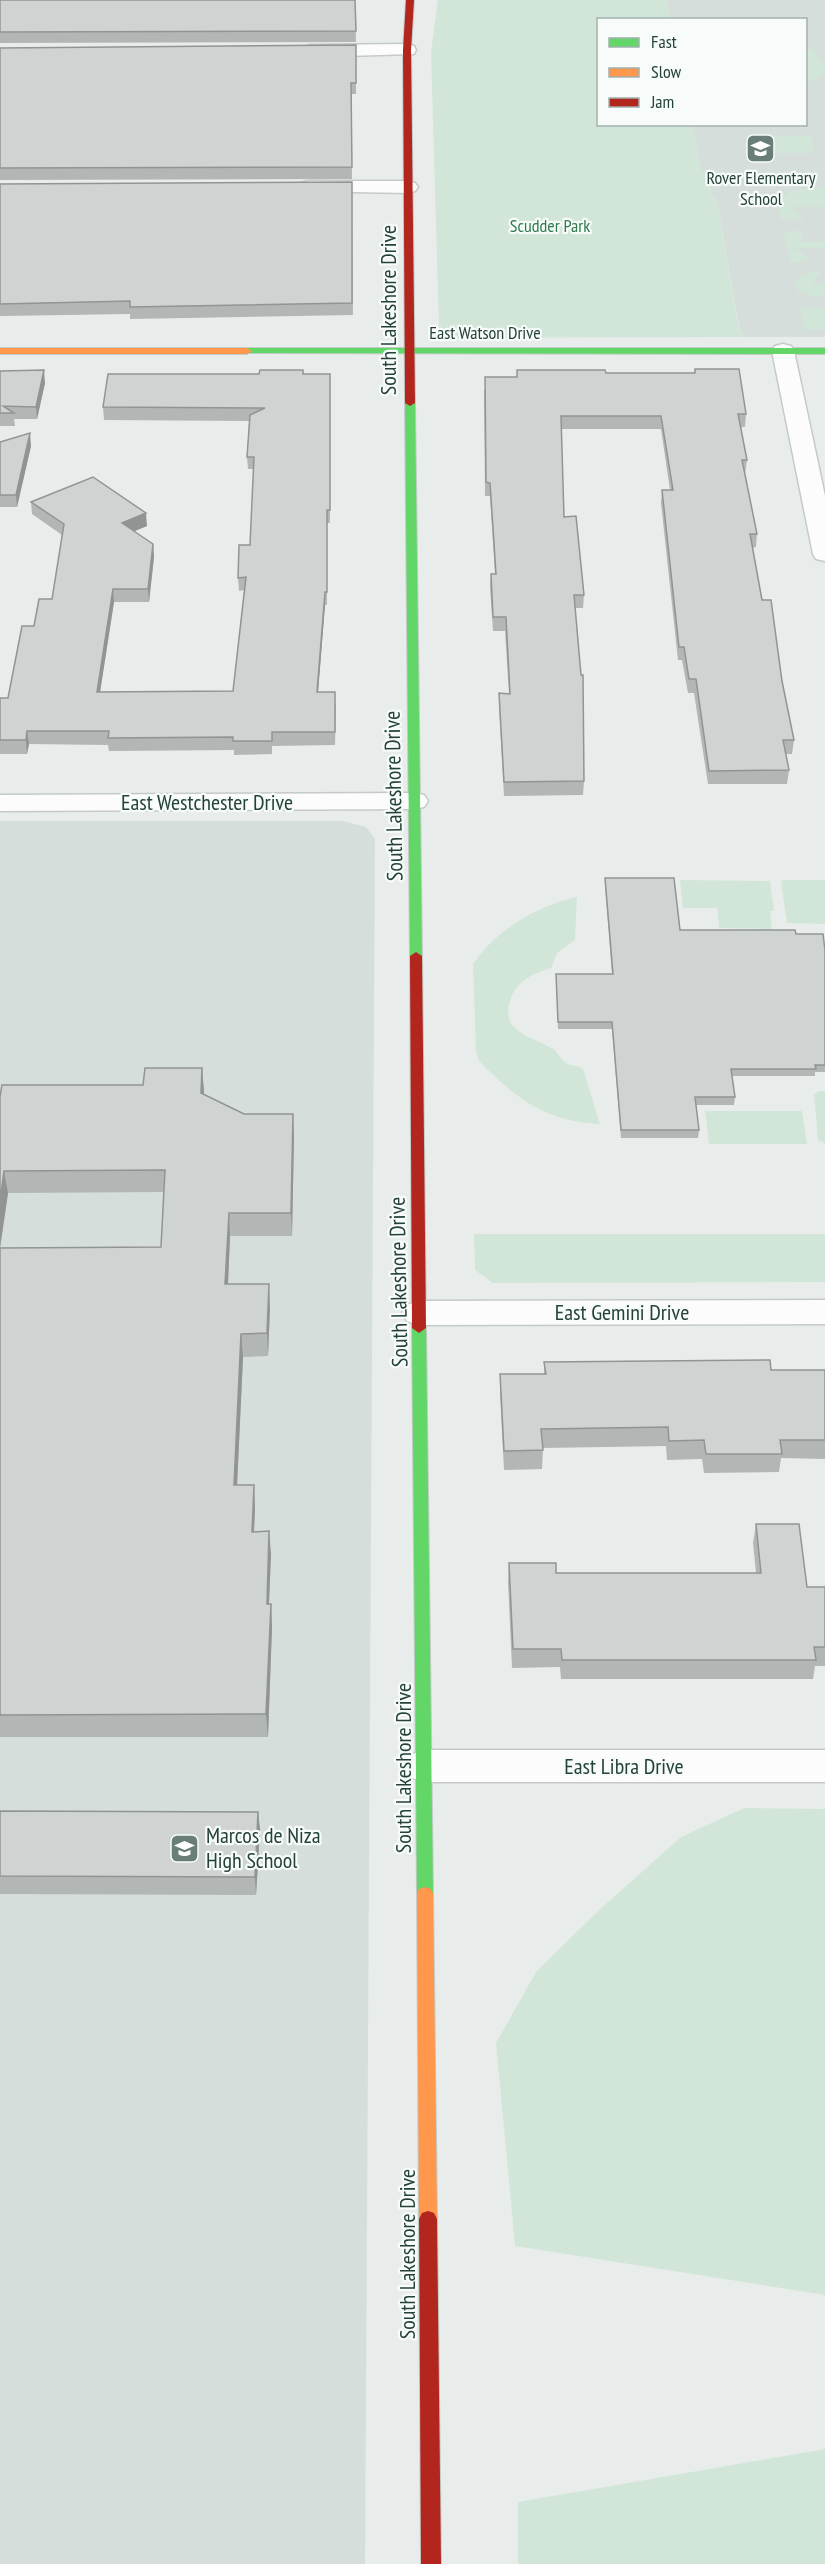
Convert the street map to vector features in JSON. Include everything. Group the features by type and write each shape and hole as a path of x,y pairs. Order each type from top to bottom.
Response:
{"street":[{"name":"South Lakeshore Drive","path":"410,0 407,50 409,350 430,2564"},
{"path":"291,51 407,50"},
{"path":"284,187 408,187"},
{"name":"East Watson Drive","path":"0,351 825,351"},
{"path":"783,351 825,554"},
{"name":"East Westchester Drive","path":"0,803 414,801"},
{"name":"East Gemini Drive","path":"419,1313 825,1311"},
{"name":"East Libra Drive","path":"424,1766 825,1766"}],"shaded area":[{"name":"Rover Elementary School","path":"666,0 825,0 825,337 741,337 717,202 712,196 708,171 701,171 692,126 807,126 807,18 670,18"},
{"name":"Marcos de Niza High School","path":"0,821 343,821 366,827 375,839 365,2564 0,2564"}],"green space":[{"name":"Scudder Park","path":"438,0 666,0 670,18 597,18 597,126 692,126 701,171 708,171 712,196 717,202 740,334 744,334 745,337 456,338 448,337 443,333 439,328 431,52"},
{"path":"807,49 813,50 825,66 825,71 814,80 807,81"},
{"path":"752,136 811,136 814,153 755,153"},
{"path":"825,188 825,207 791,207 805,219 780,219 780,200 784,196 801,189"},
{"path":"791,231 803,231 801,242 825,242 825,248 795,248 809,258 805,261 790,262 784,234"},
{"path":"810,272 821,272 812,283 825,284 824,296 811,296 798,291 795,281"},
{"path":"800,307 825,309 825,330 805,330"},
{"path":"680,880 770,881 774,911 770,911 772,929 719,928 717,908 683,908"},
{"path":"783,880 825,880 825,924 787,923 781,882"},
{"path":"577,897 575,940 557,953 551,968 538,972 522,982 511,998 508,1010 509,1019 520,1032 553,1049 566,1063 583,1069 600,1124 563,1119 533,1106 492,1074 479,1061 476,1051 473,964 494,940 519,921 547,906"},
{"path":"825,1091 825,1143 818,1140 814,1094"},
{"path":"705,1111 802,1111 807,1144 709,1144"},
{"path":"474,1234 825,1234 825,1282 493,1283 475,1270"},
{"path":"744,1808 825,1809 825,2295 515,2246 496,2043 536,1972 597,1912 681,1837"},
{"path":"825,2449 825,2564 518,2564 518,2502"}],"building":[{"path":"0,0 355,0 356,31 0,32"},
{"path":"356,45 356,83 351,83 352,167 0,168 0,48"},
{"path":"352,182 352,303 130,307 130,301 0,304 0,184"},
{"path":"695,369 739,369 746,414 738,414 747,460 742,460 757,534 750,534 762,600 771,600 782,681 794,740 783,740 789,770 709,771 696,679 689,679 684,647 679,647 662,490 673,490 661,416 561,416 564,517 576,516 584,595 574,595 581,675 583,675 584,781 504,782 499,693 510,694 506,617 493,617 491,574 496,574 490,483 486,482 485,377 517,377 517,370 695,373"},
{"path":"44,370 36,407 3,406 14,413 0,413 0,371"},
{"path":"260,370 303,370 303,374 330,374 330,510 327,510 327,592 325,592 317,692 335,692 335,732 272,732 272,741 233,741 233,737 108,738 109,731 27,731 26,740 0,740 0,698 8,698 22,626 34,626 39,599 52,599 64,524 31,502 93,477 146,513 122,523 153,544 148,589 113,589 97,692 233,691 246,577 238,578 239,545 250,545 254,457 247,457 250,415 265,408 103,407 108,374 259,374"},
{"path":"30,433 16,495 0,495 0,442"},
{"path":"605,878 674,878 680,930 795,930 796,934 823,934 825,1065 815,1065 816,1069 731,1069 735,1097 695,1097 699,1130 621,1130 612,1022 558,1022 556,974 613,974"},
{"path":"145,1068 202,1068 201,1093 244,1114 293,1114 291,1213 229,1213 225,1284 269,1284 267,1333 241,1334 234,1485 254,1485 252,1532 269,1531 267,1604 271,1604 266,1714 0,1715 0,1248 161,1247 165,1170 4,1171 0,1202 2,1085 143,1085"},
{"path":"770,1360 771,1370 825,1370 825,1440 780,1440 782,1454 706,1454 704,1440 669,1441 668,1427 541,1429 543,1450 504,1451 500,1374 546,1374 544,1362"},
{"path":"756,1524 799,1524 807,1587 825,1587 825,1647 814,1647 816,1660 562,1660 561,1649 513,1649 509,1563 556,1563 556,1573 761,1573"},
{"path":"0,1811 258,1812 255,1877 0,1876"}],"traffic: fast":[{"path":"247,351 825,351"},
{"path":"410,403 416,956"},
{"path":"419,1328 425,1894"}],"traffic: slow":[{"path":"0,351 247,351"},
{"path":"425,1894 428,2219"}],"traffic: jam":[{"path":"410,0 407,50 410,403"},
{"path":"416,956 419,1328"},
{"path":"428,2219 431,2564"}],"place":[{"name":"Rover Elementary School","path":"761,148"},
{"name":"Marcos de Niza High School","path":"185,1848"}]}
